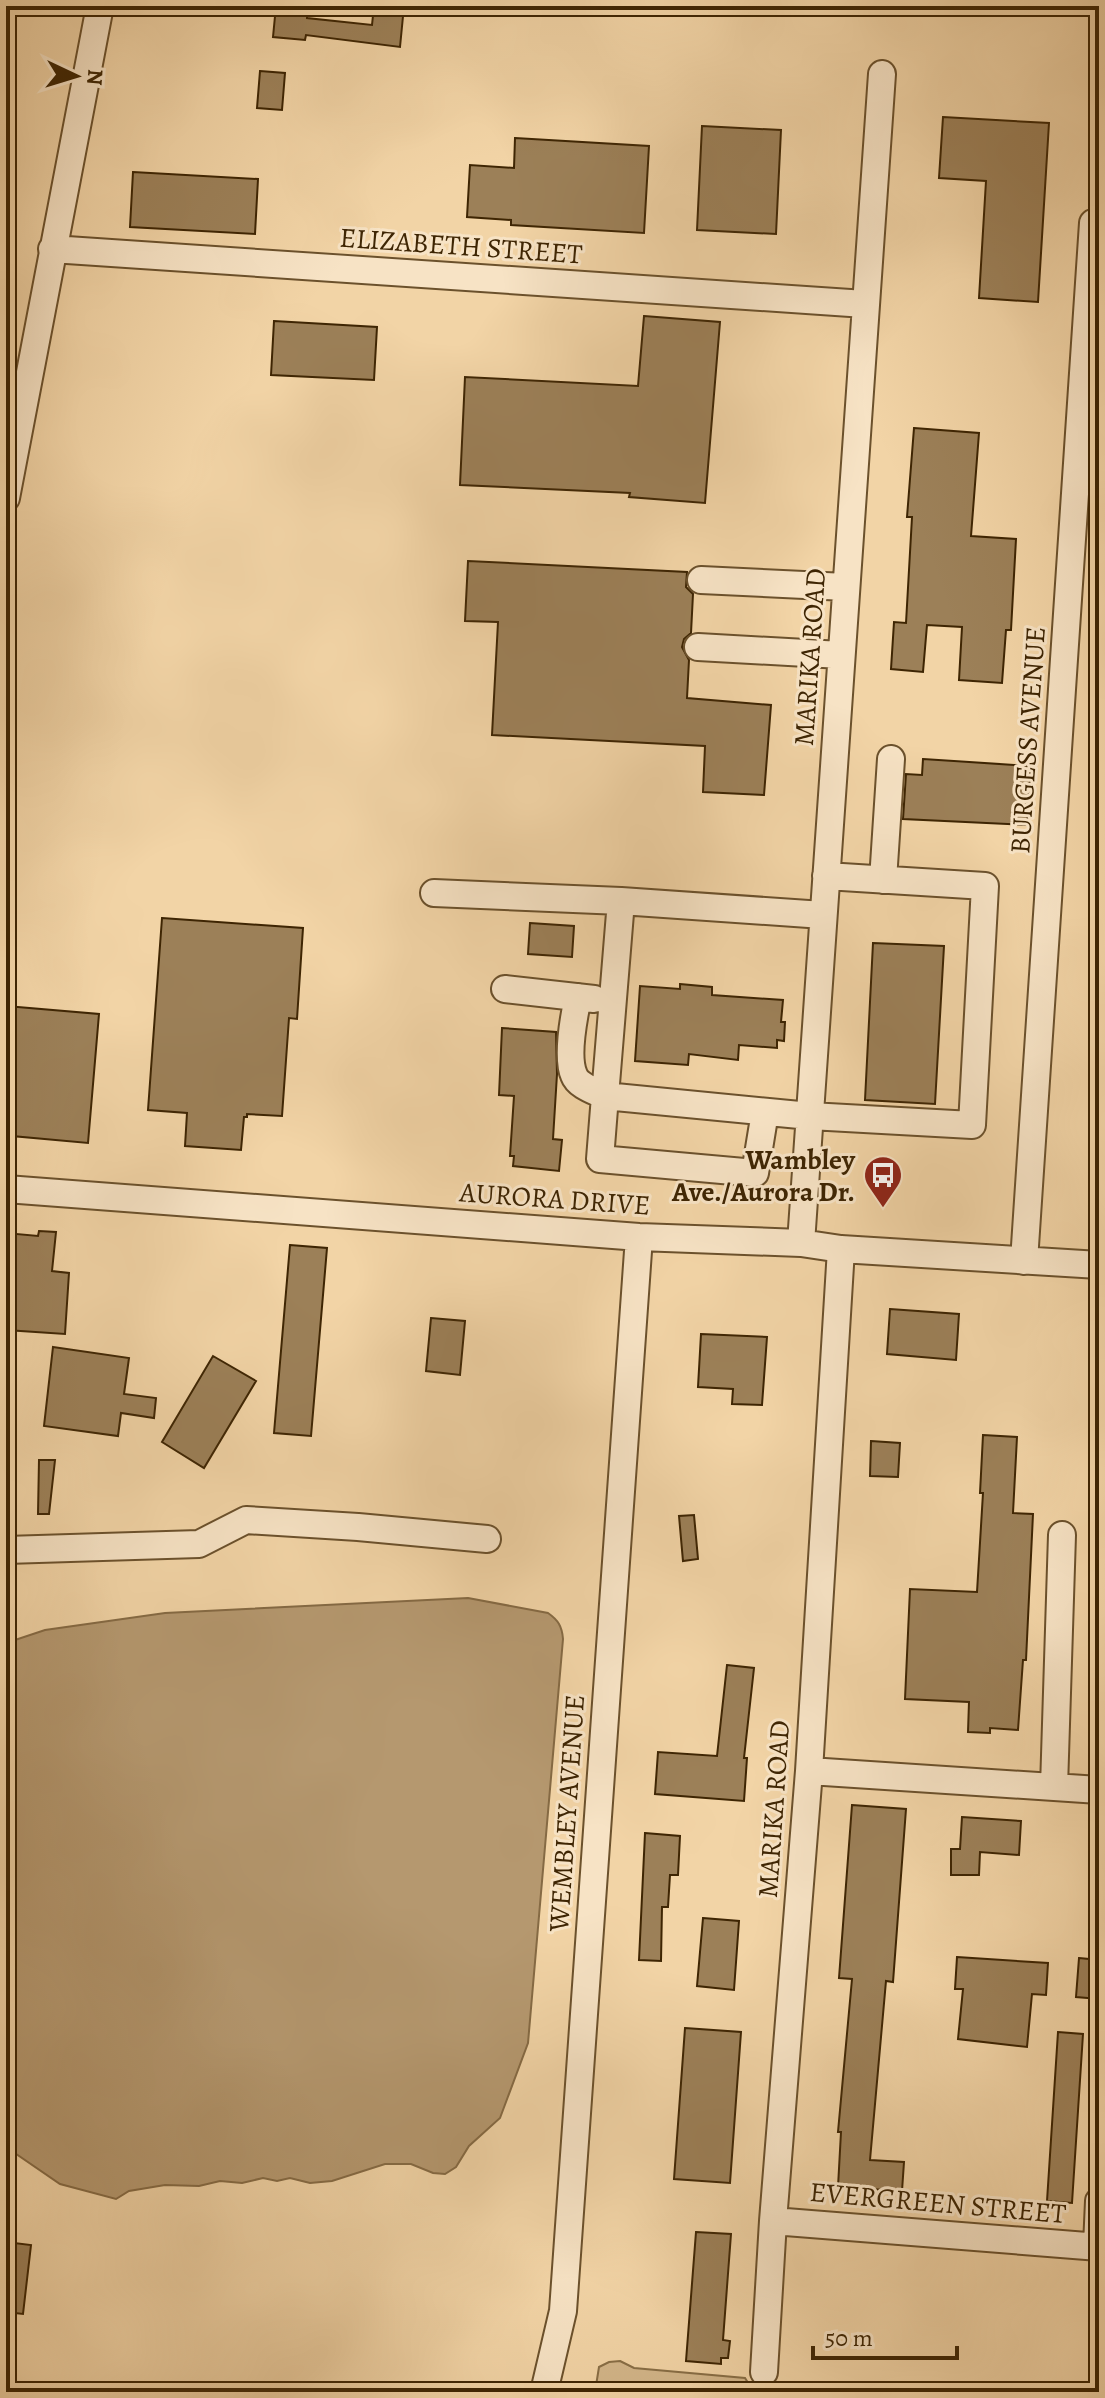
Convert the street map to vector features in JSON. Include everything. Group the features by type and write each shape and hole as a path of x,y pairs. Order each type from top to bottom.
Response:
{"street":[{"path":"6,498 100,6"},
{"name":"MARIKA ROAD","path":"801,1243 882,74"},
{"name":"BURGESS AVENUE","path":"1024,1261 1096,224"},
{"name":"ELIZABETH STREET","path":"52,249 865,304"},
{"path":"701,580 846,587"},
{"path":"698,647 841,655"},
{"path":"883,880 891,759"},
{"path":"578,997 571,1034 573,1074 582,1085 605,1096 810,1116 972,1125 985,886 826,876"},
{"path":"434,893 621,901 823,915"},
{"path":"621,901 600,1159 755,1173 765,1112"},
{"path":"505,989 613,1001"},
{"name":"AURORA DRIVE","path":"6,1189 639,1237 801,1243 841,1249 1099,1265"},
{"name":"WEMBLEY AVENUE","path":"544,2392 563,2311 639,1237"},
{"name":"MARIKA ROAD","path":"764,2372 809,1771 841,1249"},
{"path":"6,1550 199,1544 246,1520 487,1539"},
{"path":"1054,1787 1062,1535"},
{"path":"809,1771 1099,1790"},
{"path":"1098,2246 1099,2201"},
{"name":"EVERGREEN STREET","path":"773,2221 1098,2246"}],"shaded area":[{"path":"468,1598 548,1613 559,1624 563,1639 528,2043 500,2118 469,2146 456,2167 445,2174 433,2173 411,2164 385,2164 332,2181 310,2183 290,2178 277,2181 263,2178 242,2183 220,2181 199,2186 165,2185 129,2191 116,2199 60,2184 6,2147 6,1643 45,1630 165,1613"},
{"path":"620,2361 634,2368 745,2378 750,2386 748,2392 595,2392 599,2367"}],"building":[{"path":"276,6 308,6 307,18 372,25 374,6 404,6 400,47 306,35 305,40 273,37"},
{"path":"260,71 285,73 282,110 257,108"},
{"path":"943,117 1049,123 1038,302 979,298 986,181 939,178"},
{"path":"702,126 781,130 776,234 697,230"},
{"path":"515,138 649,146 644,233 511,225 511,220 467,217 470,165 514,168"},
{"path":"133,172 258,179 255,234 130,227"},
{"path":"644,316 720,322 705,503 629,497 630,493 460,485 465,377 638,386"},
{"path":"274,321 377,327 374,380 271,375"},
{"path":"914,428 979,433 971,536 1016,539 1011,630 1006,630 1002,683 959,680 962,627 927,625 923,672 891,669 894,622 906,623 912,517 907,517"},
{"path":"468,561 687,572 686,587 693,594 691,633 684,639 682,647 689,660 687,698 771,705 764,795 703,792 705,746 492,735 498,622 465,621"},
{"path":"923,759 1031,766 1027,825 903,819 906,774 922,775"},
{"path":"162,918 303,928 297,1019 289,1018 282,1116 247,1114 244,1117 241,1150 185,1146 187,1113 148,1110"},
{"path":"530,923 574,926 572,957 528,954"},
{"path":"873,943 944,946 935,1104 865,1100"},
{"path":"680,984 712,987 712,995 783,1000 781,1022 785,1022 784,1041 777,1040 777,1048 739,1045 738,1060 689,1054 688,1065 635,1061 640,986 680,989"},
{"path":"6,1006 99,1014 88,1143 12,1136 16,1084 6,1083"},
{"path":"502,1028 556,1032 553,1139 562,1140 559,1171 513,1166 514,1156 510,1156 514,1096 499,1095"},
{"path":"39,1231 56,1232 52,1271 69,1273 65,1334 6,1330 6,1233 38,1236"},
{"path":"290,1245 327,1248 311,1436 274,1433"},
{"path":"890,1309 959,1314 956,1360 887,1354"},
{"path":"431,1318 465,1321 460,1375 426,1371"},
{"path":"701,1334 767,1337 762,1405 732,1404 733,1389 698,1387"},
{"path":"53,1347 129,1358 124,1394 156,1398 154,1418 121,1413 118,1436 44,1426"},
{"path":"213,1356 256,1381 204,1468 162,1442"},
{"path":"983,1435 1017,1437 1013,1513 1033,1514 1026,1660 1023,1660 1018,1730 990,1728 990,1733 968,1732 969,1702 905,1699 910,1589 977,1592"},
{"path":"871,1441 900,1443 898,1477 870,1476"},
{"path":"39,1460 55,1460 49,1514 38,1514"},
{"path":"694,1515 698,1559 683,1561 679,1516"},
{"path":"727,1665 754,1668 744,1758 747,1758 744,1801 655,1794 658,1752 717,1756"},
{"path":"852,1805 906,1809 893,1982 886,1981 870,2160 904,2162 902,2191 838,2187 841,2132 838,2132 852,1979 839,1978"},
{"path":"962,1817 1021,1821 1019,1855 980,1852 979,1875 951,1875 951,1849 960,1849"},
{"path":"645,1833 680,1836 678,1875 670,1875 668,1907 662,1907 661,1961 639,1960"},
{"path":"703,1918 739,1921 734,1990 697,1986"},
{"path":"957,1957 1048,1963 1046,1995 1032,1994 1027,2047 958,2039 963,1989 955,1989"},
{"path":"1079,1958 1099,1960 1099,1999 1076,1997"},
{"path":"685,2028 741,2032 730,2183 674,2179"},
{"path":"1058,2032 1083,2034 1072,2203 1047,2201"},
{"path":"696,2232 731,2234 723,2340 730,2341 728,2358 721,2358 721,2364 686,2361"},
{"path":"6,2242 31,2245 23,2314 6,2312"}],"place":[{"name":"Wambley Ave./Aurora Dr.","path":"883,1209"}]}
